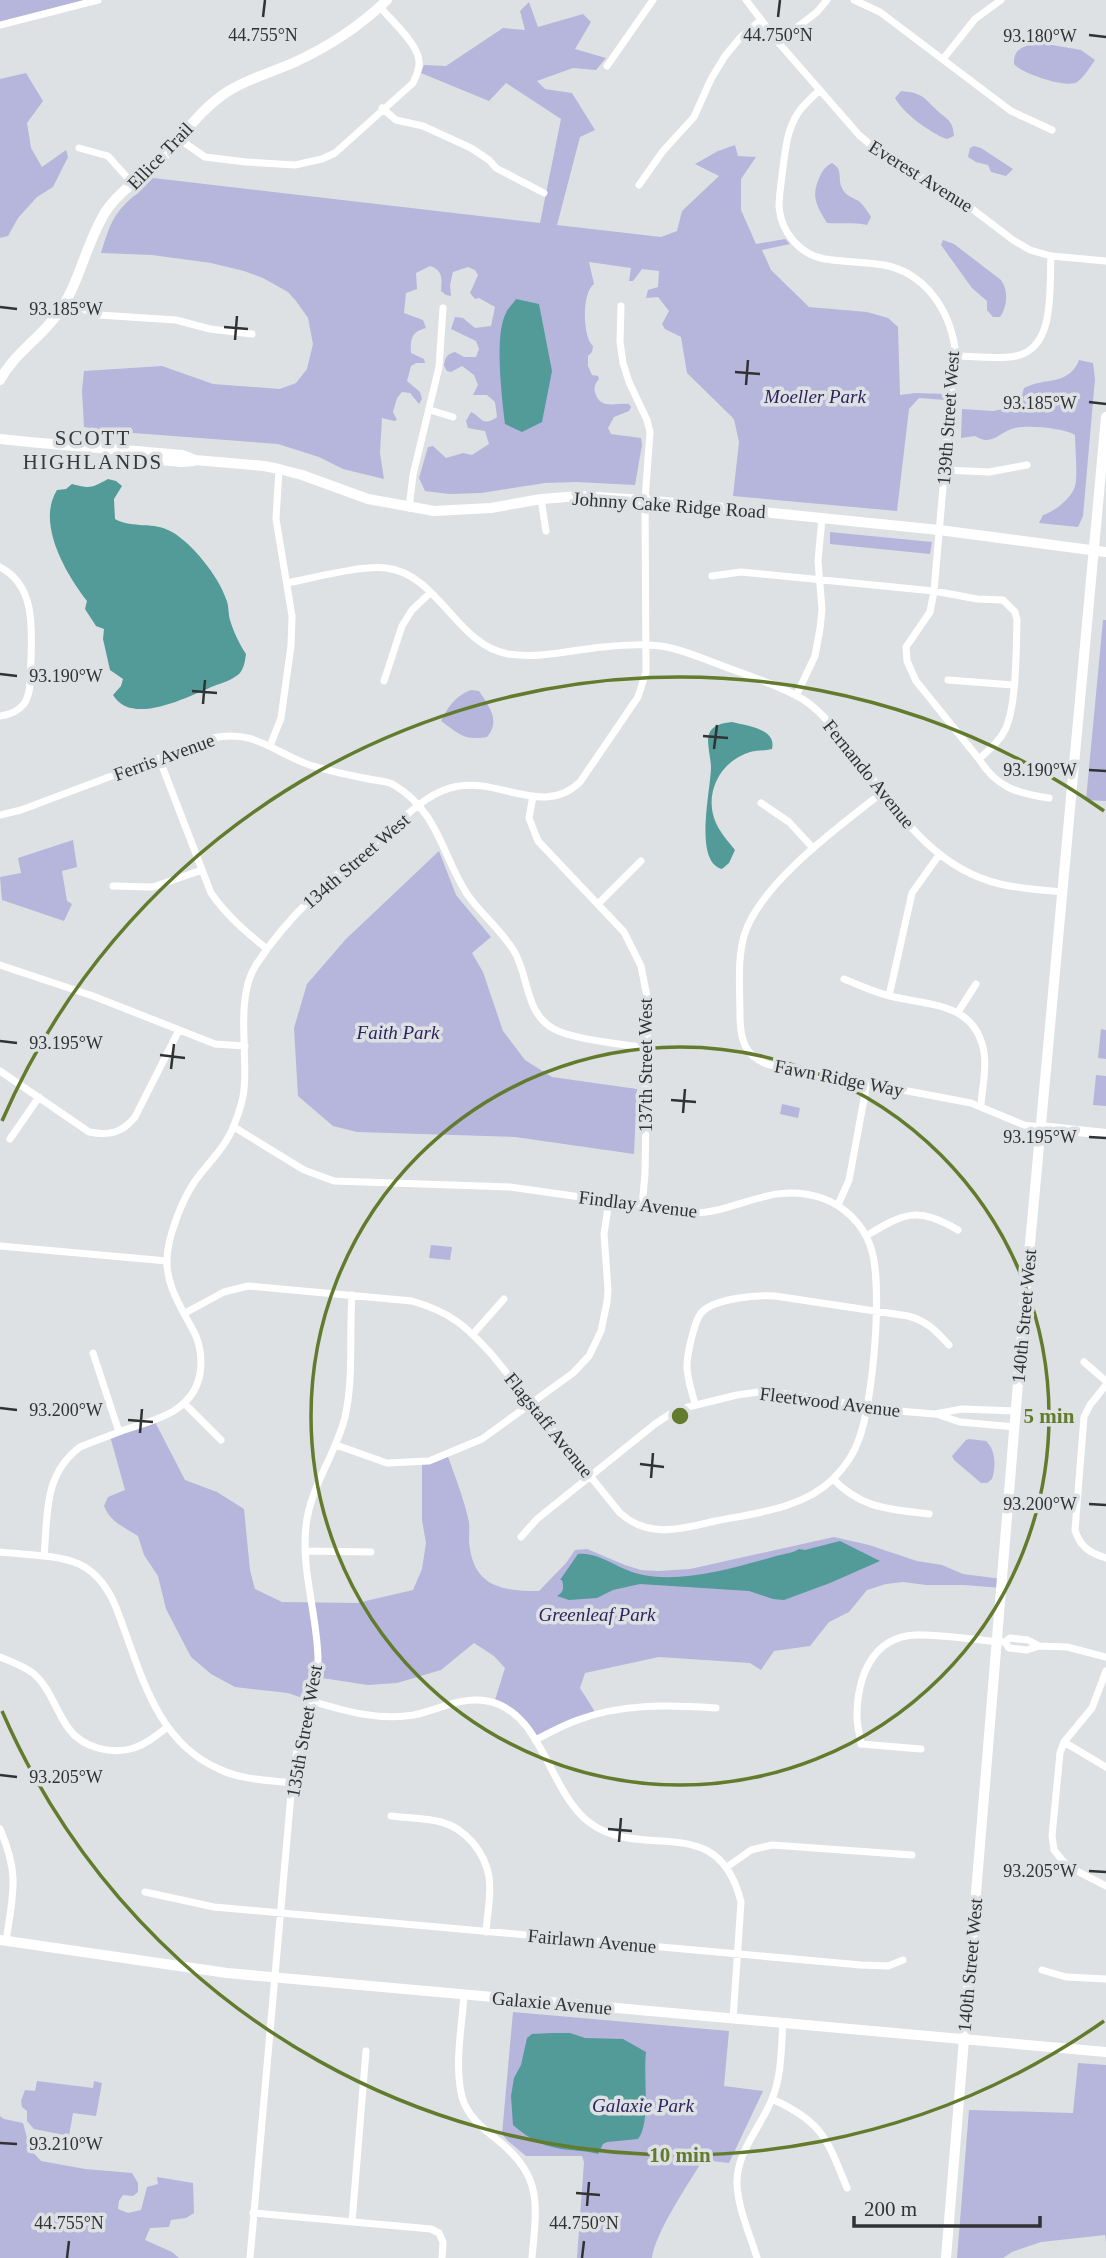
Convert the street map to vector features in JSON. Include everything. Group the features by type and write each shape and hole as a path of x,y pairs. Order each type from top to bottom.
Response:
{"street":[{"path":"0,25 98,0"},
{"path":"607,66 653,0"},
{"name":"Everest Avenue","path":"746,0 778,42 859,135 890,161 950,192 1021,245 1051,256 1106,261"},
{"path":"778,42 817,12 827,0"},
{"path":"854,0 880,12 1011,111 1052,130"},
{"path":"943,59 975,19 1001,0"},
{"path":"179,139 198,154 212,159 295,165 323,159 345,145 382,108 413,83 419,65 416,48 383,3"},
{"name":"Ellice Trail","path":"0,380 16,357 55,318 106,212 160,160 201,113 228,91 328,45 383,3"},
{"path":"639,185 663,151 694,117 710,79 725,56 740,38 761,20"},
{"name":"139th Street West","path":"820,90 798,112 789,133 779,199 780,214 786,230 794,242 813,255 825,259 886,266 904,272 918,281 944,310 951,327 955,356 934,590 930,612 906,647 907,661 916,681 988,774 1024,795 1049,798"},
{"path":"382,108 396,120 423,126 471,148 496,168 544,193"},
{"path":"79,148 108,156 133,184"},
{"path":"955,356 1011,357 1025,354 1036,346 1046,324 1051,256"},
{"path":"65,302 99,315 176,320 209,329 252,334"},
{"name":"134th Street West","path":"185,1404 198,1384 202,1361 198,1341 170,1286 167,1261 169,1243 185,1199 234,1127 244,1092 247,988 254,968 320,888 439,791 461,785 556,798 571,791 580,782 638,697 646,672 648,645 645,500 650,432 623,363 620,342 621,306"},
{"path":"409,508 412,474 439,367 443,308"},
{"path":"430,410 453,417"},
{"name":"140th Street West","path":"946,2258 1001,1642 1014,1427 1040,1127 1106,417"},
{"name":"Johnny Cake Ridge Road","path":"0,439 129,457 181,462 190,458 264,466 302,475 360,497 434,511 491,508 541,499 580,496 645,500 939,530 1106,552"},
{"path":"944,470 989,472 1027,465"},
{"path":"270,746 281,718 291,646 292,616 276,519 279,469"},
{"path":"541,499 545,531"},
{"path":"796,696 810,670 818,643 822,609 818,561 822,518"},
{"path":"0,566 17,580 25,593 32,620 30,688 24,704 10,715 0,716"},
{"name":"Fernando Avenue","path":"287,583 383,567 409,575 474,638 506,654 530,656 602,647 648,645 691,654 796,696 827,720 917,834 939,855 959,868 990,882 1063,892"},
{"path":"712,576 741,572 934,590 966,597 1003,600 1015,612 1017,620 1007,727 1000,739 979,759"},
{"path":"384,681 402,625 412,610 430,593"},
{"path":"948,680 1013,685"},
{"name":"Ferris Avenue","path":"0,814 21,810 226,735 248,737 323,770 393,784 419,805 439,833 456,875 468,895 514,951 532,1004 542,1020 553,1029 566,1034 648,1048"},
{"path":"159,758 211,893 224,911 267,949"},
{"name":"Fawn Ridge Way","path":"883,792 813,848 764,898 748,924 740,955 740,1035 749,1053 764,1063 981,1105 1024,1125 1040,1127"},
{"name":"137th Street West","path":"533,796 529,818 538,841 624,932 640,967 648,1002 642,1206"},
{"path":"761,803 789,821 813,848"},
{"path":"889,996 912,893 939,855"},
{"path":"599,903 641,861"},
{"path":"113,886 153,887 202,870"},
{"path":"0,965 93,996 215,1044 245,1046"},
{"path":"844,979 889,996 939,1005 958,1012 973,1026 982,1044 985,1065 981,1105"},
{"path":"958,1012 976,984"},
{"path":"0,1071 89,1132 104,1135 119,1131 135,1117 179,1030"},
{"path":"867,1083 849,1180 838,1205 850,1215 866,1236 874,1262 874,1357 867,1406"},
{"path":"10,1139 39,1097"},
{"name":"Findlay Avenue","path":"234,1127 304,1170 334,1181 510,1187 693,1213 705,1213 765,1195 785,1193 817,1197 838,1205"},
{"path":"1040,1127 1106,1134"},
{"path":"336,1445 387,1463 422,1462 482,1439 573,1374 589,1356 601,1331 608,1290 604,1234 609,1201"},
{"path":"866,1236 899,1217 914,1214 943,1222 958,1230"},
{"path":"0,1246 167,1261"},
{"name":"Flagstaff Avenue","path":"184,1313 224,1292 247,1286 412,1301 433,1307 448,1314 473,1334 626,1519 659,1531 677,1530 791,1504 817,1492 833,1479 850,1457 858,1442 867,1406"},
{"name":"135th Street West","path":"250,2258 292,1783 297,1747 311,1701 318,1660 305,1551 306,1526 311,1502 345,1417 350,1389 352,1295"},
{"path":"695,1405 688,1362 697,1320 709,1307 741,1297 768,1295 922,1320 949,1345"},
{"path":"473,1334 504,1299"},
{"path":"93,1353 119,1432"},
{"path":"1084,1362 1106,1383 1084,1417 1075,1525 1083,1547 1106,1558"},
{"name":"Fleetwood Avenue","path":"521,1537 537,1519 663,1418 695,1405 737,1395 766,1392 935,1414 960,1422 1014,1427"},
{"path":"44,1556 50,1490 58,1468 80,1447 167,1416 185,1404 221,1440"},
{"name":"Fleetwood Avenue","path":"935,1414 962,1409 1016,1410"},
{"path":"833,1479 849,1494 876,1507 929,1514"},
{"path":"305,1551 370,1552"},
{"path":"0,1552 44,1556 79,1564 95,1574 116,1605 150,1699 166,1728 189,1752 219,1770 248,1778 292,1783"},
{"path":"921,1749 861,1744 856,1721 860,1684 868,1662 883,1646 898,1638 916,1634 1001,1642 1009,1648 1027,1650 1039,1646 1076,1648 1106,1657"},
{"path":"0,1657 35,1675 46,1688 70,1730 82,1741 96,1748 114,1751 133,1749 149,1742 166,1728"},
{"path":"1106,1671 1092,1708 1064,1742 1057,1765 1052,1846 1059,1859 1067,1866 1106,1886"},
{"path":"311,1701 356,1714 387,1718 415,1714 463,1701 485,1700 501,1705 516,1714 535,1740 569,1802 591,1824 619,1836 692,1844 711,1853 727,1867 737,1886 741,1902 733,2019"},
{"path":"535,1740 575,1721 620,1709 662,1705 716,1708"},
{"path":"1064,1742 1106,1767"},
{"path":"391,1816 443,1822 460,1830 474,1843 484,1860 489,1878 486,1932"},
{"path":"0,1829 12,1862 15,1882 3,1940"},
{"path":"727,1867 751,1850 772,1845 912,1855"},
{"name":"Fairlawn Avenue","path":"145,1892 214,1907 486,1932 861,1965 888,1966 903,1960"},
{"name":"Galaxie Avenue","path":"3,1940 275,1978 1106,2052"},
{"path":"1042,1970 1066,1977 1106,1979"},
{"path":"464,1995 458,2071 462,2098 479,2126 509,2149 529,2176 536,2213 532,2258"},
{"path":"757,2258 737,2184 743,2154 772,2099 779,2076 783,2023"},
{"path":"352,2222 366,2051"},
{"path":"772,2099 798,2111 819,2129 831,2147 847,2188"},
{"path":"253,2213 431,2229 439,2233 443,2242 442,2258"}],"green space":[{"path":"0,0 97,0 0,25"},
{"name":"Moeller Park","path":"529,2 538,27 583,14 591,22 575,49 606,58 596,70 573,68 537,81 545,89 572,93 595,130 580,137 557,225 661,237 677,231 682,211 719,176 695,164 735,145 738,156 756,157 741,179 741,210 756,244 785,239 790,244 762,250 771,270 809,307 867,312 888,318 898,327 900,395 947,394 946,400 919,398 909,409 897,511 733,496 739,442 734,419 687,373 681,337 665,329 662,324 669,311 658,297 646,298 648,290 658,287 659,271 642,269 633,281 629,281 631,268 589,262 594,284 585,306 585,326 593,346 588,356 588,366 592,375 598,376 599,379 595,393 599,400 606,404 629,404 631,407 629,411 614,417 608,428 611,434 641,438 635,485 576,482 545,483 481,493 449,494 425,491 419,478 428,447 433,446 446,458 463,453 472,455 489,444 485,431 468,428 466,421 471,412 485,421 497,417 495,402 487,395 473,395 478,385 474,375 462,366 451,372 444,366 450,354 455,352 464,357 476,357 479,349 476,341 451,329 455,317 463,318 475,328 491,326 495,307 479,298 475,299 470,293 478,275 468,267 453,272 451,296 441,291 439,273 430,266 416,273 417,289 406,293 404,313 423,320 426,328 415,334 411,348 411,353 424,359 425,363 411,366 407,381 420,392 422,399 419,404 410,393 402,392 393,412 397,420 382,418 380,453 384,479 343,469 319,457 278,444 84,427 84,371 162,366 213,384 280,389 296,383 307,369 313,344 308,318 288,292 263,278 211,263 152,255 101,253 114,219 123,206 138,193 132,191 145,177 540,223 561,119 506,83 489,101 421,73 424,65 446,66 503,28 525,30 520,11"},
{"path":"1035,42 1081,50 1095,60 1084,75 1072,84 1044,79 1025,72 1014,64 1017,52"},
{"path":"26,73 43,101 27,123 31,148 42,167 66,150 68,157 53,187 37,197 18,218 8,236 0,238 0,79"},
{"path":"901,91 915,93 927,100 950,123 954,136 947,139 940,136 910,116 895,98"},
{"path":"974,146 1013,169 1006,176 991,172 988,165 968,157 970,148"},
{"path":"832,163 838,168 844,191 860,202 871,217 867,225 827,223 815,198 819,178 823,170"},
{"path":"943,240 954,244 1001,280 1006,299 1000,317 993,317 987,310 987,301 972,288 941,245"},
{"path":"1079,360 1093,363 1095,379 1083,516 1078,527 1039,523 1043,515 1062,504 1073,491 1076,476 1075,435 1055,429 1029,427 1015,428 986,440 975,436 961,438 962,409 993,411 1019,406 1024,388 1069,374"},
{"path":"830,532 932,542 930,554 830,544"},
{"path":"1103,620 1106,620 1106,801 1086,800"},
{"path":"471,690 479,691 492,714 493,725 487,737 467,737 441,721 453,702"},
{"path":"73,840 77,867 62,871 67,901 72,904 64,921 2,900 0,877 21,873 18,858"},
{"name":"Faith Park","path":"439,851 456,895 491,937 472,953 483,972 503,1031 525,1060 552,1077 637,1089 634,1154 515,1137 357,1132 333,1126 298,1096 294,1028 307,984 346,939"},
{"path":"1101,1029 1106,1030 1106,1059 1098,1058"},
{"path":"1096,1075 1106,1076 1106,1106 1093,1105"},
{"path":"782,1104 800,1108 798,1118 780,1114"},
{"path":"431,1245 452,1247 450,1260 429,1258"},
{"name":"Greenleaf Park","path":"154,1420 185,1480 217,1492 244,1509 250,1570 255,1589 282,1602 357,1603 413,1590 422,1569 426,1543 422,1520 422,1462 447,1454 467,1513 473,1562 486,1579 504,1588 539,1591 575,1550 587,1549 641,1570 658,1571 690,1569 834,1537 917,1561 942,1565 963,1574 1002,1579 1001,1588 903,1582 867,1590 849,1612 829,1622 810,1646 774,1651 761,1670 750,1663 659,1657 585,1673 580,1688 597,1715 535,1740 516,1714 494,1703 505,1668 494,1656 474,1643 441,1670 397,1683 368,1685 315,1677 311,1701 288,1693 235,1687 211,1674 191,1657 166,1609 158,1576 144,1555 138,1536 114,1520 104,1506 108,1497 125,1490 110,1436"},
{"path":"969,1439 986,1441 992,1449 994,1469 992,1479 987,1483 981,1483 952,1456"},
{"name":"Galaxie Park","path":"513,2012 729,2031 724,2086 763,2091 729,2163 703,2160 666,2222 652,2258 577,2258 584,2162 582,2156 526,2156 502,2134"},
{"path":"1078,2063 1106,2065 1106,2242 1105,2235 1041,2242 1003,2258 957,2258 969,2110 1073,2113"},
{"path":"37,2081 93,2088 94,2081 102,2083 96,2116 73,2113 69,2136 34,2129 27,2121 27,2111 22,2107 21,2101 25,2090 35,2091"},
{"path":"0,2116 23,2123 30,2149 41,2161 85,2169 132,2173 138,2183 138,2192 133,2196 123,2195 118,2209 128,2213 141,2210 147,2187 158,2184 157,2177 193,2183 194,2213 186,2218 171,2220 169,2227 150,2228 145,2240 179,2258 0,2258"}],"shaded area":[{"path":"516,299 539,304 552,371 542,422 522,432 505,424 500,367 502,323"},
{"path":"108,479 122,486 114,499 115,519 172,532 196,552 211,571 227,601 233,629 246,654 241,672 236,676 176,702 147,709 122,704 113,695 123,679 110,670 103,639 104,629 96,626 85,609 87,601 70,577 56,548 50,517 51,503 57,490 66,489 72,484 91,487"},
{"path":"732,722 765,732 770,736 772,749 739,756 717,780 713,790 712,812 720,831 735,850 729,863 722,869 713,864 706,839 711,767 708,737 715,727"},
{"path":"840,1541 880,1561 784,1600 749,1591 640,1584 613,1590 597,1598 569,1600 557,1596 563,1589 560,1580 578,1554 601,1558 639,1574 672,1577 724,1570 799,1549 805,1550"},
{"path":"570,2033 585,2038 623,2039 646,2052 644,2122 638,2139 607,2142 598,2154 546,2145 532,2139 513,2125 511,2096 527,2038 532,2034"}],"district":[{"name":"SCOTT HIGHLANDS","path":"93,450"}]}
